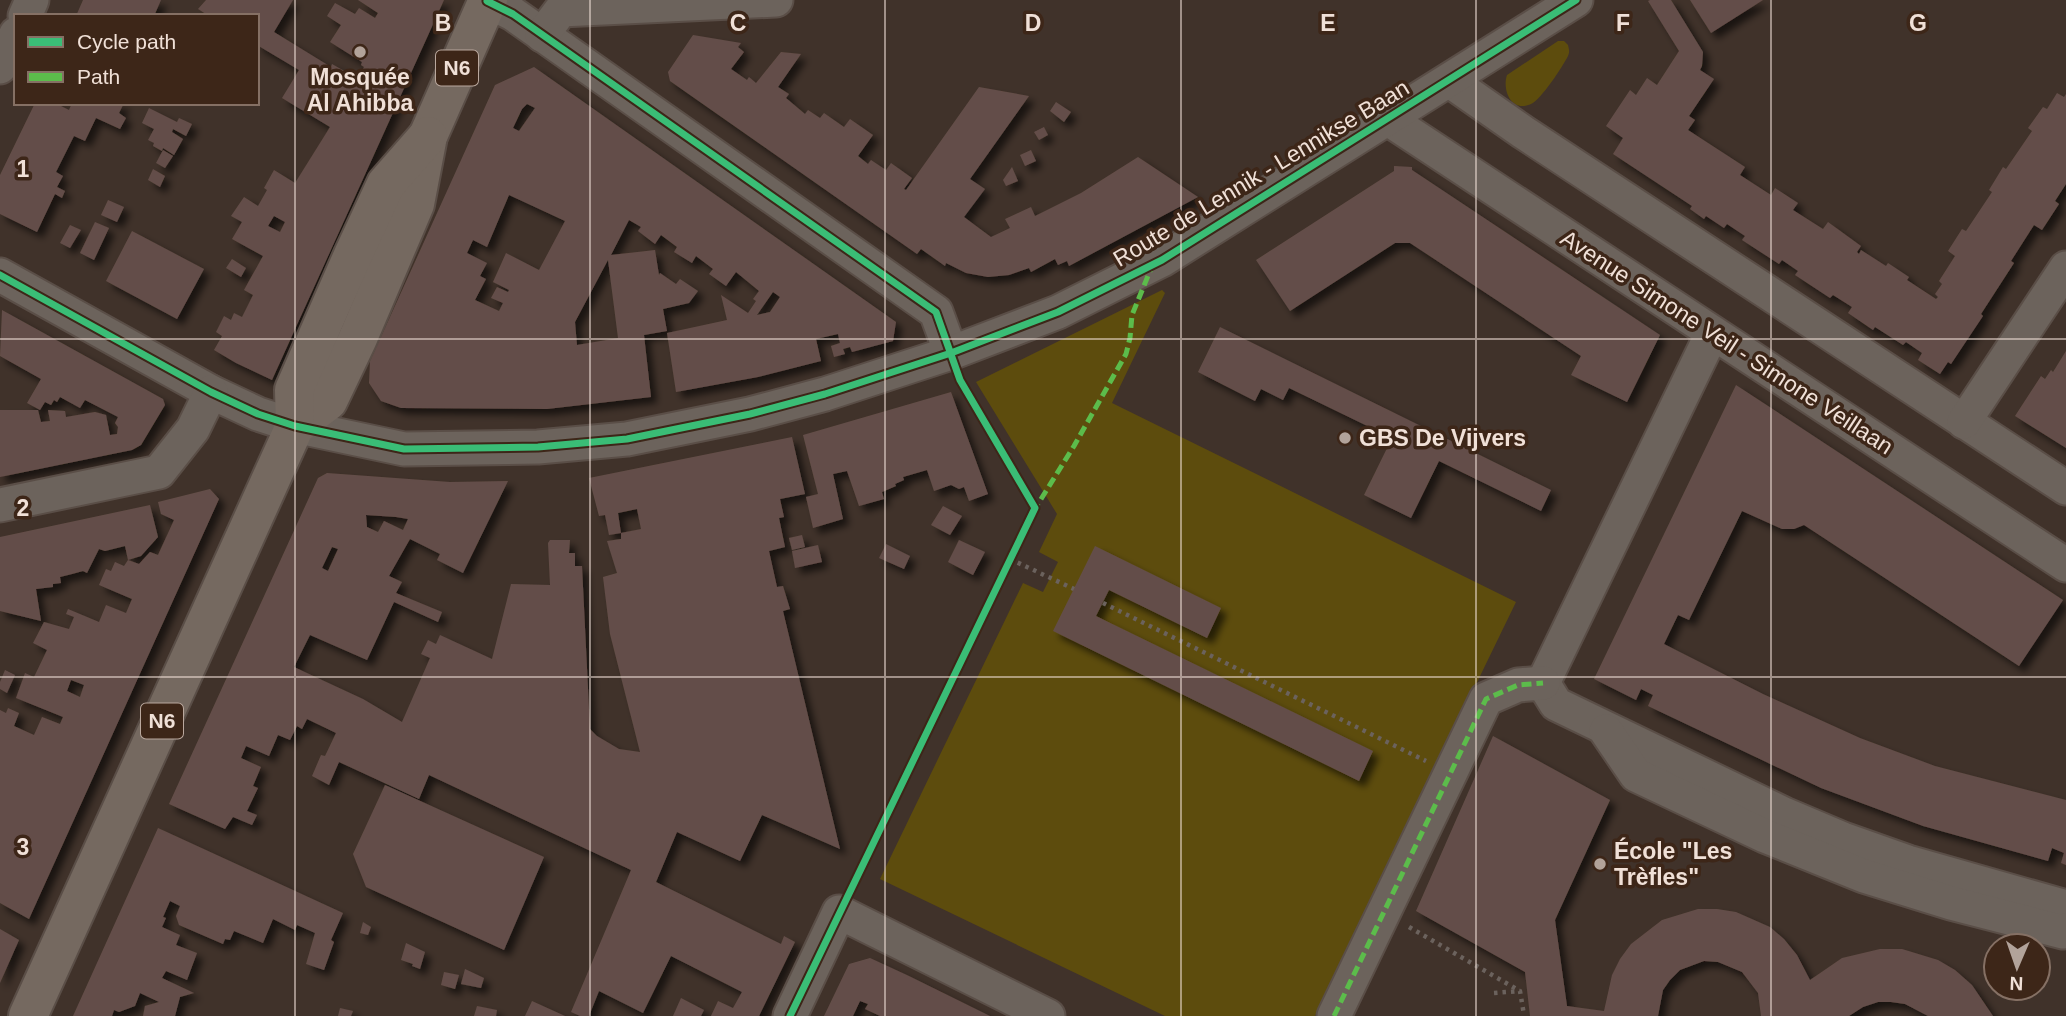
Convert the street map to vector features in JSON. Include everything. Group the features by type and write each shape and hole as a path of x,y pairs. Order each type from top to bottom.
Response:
{"main road":[{"name":"N6","path":"28,1016 295,426 294,390 353,255 386,184 428,135 488,1"}],"street":[{"path":"542,35 561,10 776,0"},
{"name":"Route de Lennik - Lennikse Baan","path":"0,275 211,393 258,414 295,426 404,449 538,447 627,439 750,414 825,394 951,353 1058,312 1162,260 1576,0"},
{"path":"488,1 513,14 936,312 951,353"},
{"path":"0,67 14,38"},
{"path":"1450,80 2066,488"},
{"name":"Avenue Simone Veil - Simone Veillaan","path":"1388,119 2066,565"},
{"path":"1964,422 2066,268"},
{"path":"1543,683 1714,334"},
{"path":"0,505 159,472 193,429 211,393"},
{"path":"1543,683 1556,704 1784,814 1908,862 2066,906"},
{"path":"1334,1016 1486,699 1518,685 1543,683"},
{"path":"1605,729 1636,775 1765,836 1864,876 1951,903 2063,932 2066,930"},
{"path":"790,1016 839,912 1048,1016"}],"path":[{"path":"1010,559 1074,589"},
{"path":"1102,603 1451,773"},
{"path":"1383,914 1520,991"},
{"path":"1494,993 1520,991"},
{"path":"1520,991 1524,1015"}],"shaded area":[{"path":"1558,41 1564,41 1568,45 1569,53 1551,82 1531,104 1524,106 1513,103 1507,93 1507,75"},
{"path":"1162,290 1165,293 1112,403 1516,602 1315,1016 1165,1016 880,879 1023,583 1043,592 1058,562 1039,552 1057,514 976,382"}],"building":[{"path":"83,0 161,0 155,14 77,14"},
{"path":"206,0 293,0 274,32 331,67 332,64 358,79 364,67 362,62 330,42 341,25 327,16 335,3 355,14 359,8 375,18 378,13 358,0 444,0 272,380 214,350 222,336 216,332 224,316 231,320 234,313 242,317 253,295 244,290 263,256 232,239 242,222 231,216 244,197 258,206 274,170 295,183 330,127 282,98 299,70 259,46 259,14 206,14 198,9","holes":["274,216 285,222 280,232 268,226"]},
{"path":"1671,0 1703,52 1700,70 1714,79 1689,116 1695,120 1688,130 1745,167 1740,175 1771,195 1775,188 1798,203 1793,210 1823,229 1828,222 1861,246 1857,252 1859,254 1861,250 1886,266 1888,263 1909,277 1907,280 1936,299 1938,297 1935,294 1942,284 1939,281 1955,256 1948,251 1962,229 1966,231 1992,192 1989,190 2003,167 2006,169 2032,131 2028,128 2043,107 2047,109 2057,93 2064,97 2066,94 2066,184 2055,201 2059,204 2042,230 2034,225 2011,261 2014,263 1981,314 1983,316 1951,364 1948,362 1940,374 1918,360 1922,353 1906,342 1903,345 1875,327 1873,330 1848,313 1852,307 1833,295 1830,298 1795,275 1798,271 1782,260 1779,264 1742,240 1745,236 1727,224 1724,228 1706,216 1704,219 1690,209 1692,206 1613,154 1623,138 1606,126 1630,90 1636,95 1647,78 1657,85 1679,51 1648,1"},
{"path":"1690,0 1763,0 1711,33"},
{"path":"693,35 741,43 738,47 744,52 731,69 756,83 781,52 801,54 778,87 789,94 786,98 805,114 808,110 820,118 824,113 844,127 850,119 873,135 858,156 868,164 871,160 886,170 891,163 912,178 904,189 906,190 979,87 1029,96 970,179 985,189 964,217 991,237 1010,228 1005,219 1031,207 1035,216 1081,193 1138,157 1198,197 1069,266 1067,261 1058,265 1055,259 1031,272 1029,268 1009,275 988,277 966,273 946,263 945,266 921,249 917,254 670,81 668,72"},
{"path":"534,67 896,322 893,341 852,352 850,347 843,349 845,354 834,357 831,346 840,343 838,334 816,339 821,361 758,377 676,392 667,333 727,320 721,295 748,313 759,291 736,272 726,286 709,274 713,269 696,256 692,263 674,252 677,247 661,235 655,244 638,231 641,227 629,220 611,255 655,250 659,275 660,273 676,284 680,279 698,291 689,303 663,309 667,331 644,335 651,397 547,409 401,408 381,401 369,383 370,361 495,85","holes":["527,104 535,108 519,131 513,128","509,195 565,221 539,270 506,253 493,282 509,290 508,292 497,287 491,298 503,303 499,311 475,300 486,279 480,276 487,263 467,253 473,240 487,247","608,260 618,338 577,345 575,322","773,292 780,297 770,312 757,315"]},
{"path":"1056,102 1071,112 1064,122 1050,111"},
{"path":"34,105 59,105 69,110 71,105 123,105 119,113 126,118 120,129 96,118 85,141 74,136 56,172 63,176 57,187 65,191 62,198 55,194 37,232 0,214 0,175"},
{"path":"149,108 177,122 179,118 192,124 186,136 173,129 172,132 183,139 174,155 163,148 162,151 153,146 154,143 148,140 154,129 142,123"},
{"path":"1044,127 1048,135 1039,140 1034,132"},
{"path":"163,150 173,156 165,168 156,163"},
{"path":"1031,150 1036,161 1025,166 1020,155"},
{"path":"1394,166 1412,167 1412,170 1660,335 1627,402 1571,375 1581,356 1410,243 1395,243 1290,311 1256,260 1394,171"},
{"path":"1012,167 1018,181 1006,186 1003,180"},
{"path":"153,169 165,176 160,187 148,180"},
{"path":"108,200 124,207 117,222 101,215"},
{"path":"95,222 109,228 94,260 80,253"},
{"path":"70,225 81,230 70,248 60,243"},
{"path":"132,231 204,269 177,319 106,281"},
{"path":"232,259 246,268 241,277 226,268"},
{"path":"2,310 163,399 165,405 141,445 132,450 0,477 0,410 38,410 41,422 50,421 48,410 65,411 66,417 95,412 106,415 110,435 117,434 118,427 115,423 118,417 85,400 80,408 60,397 51,405 45,402 40,410 27,403 41,379 0,356"},
{"path":"1220,327 1551,490 1541,511 1439,461 1411,518 1364,495 1392,438 1289,388 1283,400 1261,389 1255,401 1198,372"},
{"path":"2066,351 2066,448 2015,416 2041,376 2045,379 2051,370 2053,372"},
{"path":"1736,385 2063,600 2019,666 1804,525 1794,529 1782,529 1742,511 1689,620 1678,615 1664,644 1763,694 1860,738 1935,766 2066,800 2066,865 2061,863 2064,853 2052,848 2048,861 1923,826 1821,788 1648,706 1653,695 1641,689 1636,700 1594,679"},
{"path":"951,392 988,494 969,501 964,487 959,489 951,485 934,491 927,470 903,477 904,480 895,484 896,486 882,492 884,499 859,506 847,471 833,474 843,519 813,528 806,497 818,494 803,435"},
{"path":"792,437 805,494 780,499 784,517 779,518 785,547 769,551 777,587 783,586 790,609 783,611 840,849 762,815 740,861 677,832 656,882 781,944 784,936 795,942 759,1016 711,1016 718,1001 733,1008 742,992 671,956 643,1013 599,991 589,1016 571,1012 631,870 429,775 419,799 339,762 329,785 312,776 321,755 325,756 336,733 307,719 302,729 297,726 290,740 278,735 269,756 246,746 241,758 261,767 253,786 258,788 247,811 257,815 252,825 233,817 225,829 169,804 318,478 327,473 450,482 508,481 463,573 437,560 440,554 410,539 389,576 402,582 396,593 442,612 438,622 394,602 367,660 310,635 294,667 363,699 402,722 430,658 421,654 428,640 436,644 440,635 492,659 511,584 550,585 548,543 550,540 570,540 569,553 575,553 575,566 582,566 590,729 619,749 640,752 610,634 603,577 617,573 607,541 621,539 621,533 609,535 605,515 599,516 589,478","holes":["637,509 641,529 621,533 618,513","366,515 396,517 408,519 403,530 384,521 378,532 367,527","332,547 338,549 328,571 322,568"]},
{"path":"210,489 219,499 29,919 0,903 0,710 6,713 8,708 19,713 14,726 34,735 42,717 60,724 63,717 16,698 25,673 34,677 47,650 33,643 44,622 69,629 74,617 66,614 68,609 99,622 106,605 126,613 132,599 99,585 106,569 111,571 115,562 124,566 128,560 139,564 150,552 158,555 174,520 161,514 158,502","holes":["71,680 84,685 80,697 67,691"]},
{"path":"150,505 158,537 141,556 128,560 125,546 105,551 99,549 87,573 83,571 60,577 61,583 53,584 53,587 36,589 41,621 0,611 0,537"},
{"path":"943,506 962,516 950,535 931,525"},
{"path":"802,535 805,547 792,550 789,538"},
{"path":"959,540 985,552 973,575 948,562"},
{"path":"886,544 910,556 904,569 879,558"},
{"path":"818,545 822,562 795,568 792,551"},
{"path":"1095,546 1221,608 1207,638 1109,590 1096,616 1373,751 1359,781 1053,631"},
{"path":"5,670 15,675 7,693 0,689"},
{"path":"1493,736 1610,800 1555,920 1567,1006 1604,1011 1612,975 1631,944 1662,920 1698,909 1717,909 1736,912 1770,927 1797,955 1810,980 1842,958 1880,949 1902,949 1938,960 1955,970 1972,985 1993,1016 1928,1016 1905,1004 1878,1002 1849,1016 1761,1016 1758,993 1742,972 1718,962 1704,961 1680,970 1670,980 1663,990 1658,1016 1530,1016 1525,972 1416,911"},
{"path":"385,785 544,857 504,950 366,887 353,854"},
{"path":"158,828 343,913 331,940 334,942 324,970 306,964 315,933 297,925 295,930 273,919 263,943 234,931 230,940 225,939 223,944 179,925 176,916 180,906 170,901 162,927 180,935 176,945 197,953 187,980 166,971 162,978 194,993 180,997 175,1016 143,1016 145,1006 159,1002 140,993 135,1006 119,1012 114,1010 112,1016 73,1016"},
{"path":"363,922 371,927 368,935 360,933"},
{"path":"0,929 19,940 0,983"},
{"path":"406,943 425,952 420,969 401,960"},
{"path":"870,958 990,1016 880,1016 865,1009 868,1004 860,1001 853,1016 824,1016 849,964"},
{"path":"465,969 484,978 481,988 461,984"},
{"path":"444,972 459,975 455,989 441,985"},
{"path":"681,998 704,1010 701,1016 673,1016"},
{"path":"532,1001 565,1016 525,1016"},
{"path":"477,1006 497,1010 496,1016 474,1016"},
{"path":"340,1008 353,1011 351,1016 338,1016"}],"marked path":[{"path":"1033,512 1126,354 1132,315 1152,266"},
{"path":"1334,1016 1486,699 1518,685 1543,683"}],"cycle path":[{"path":"0,275 211,392 258,414 295,426 404,449 538,447 627,439 750,414 825,394 951,353 1058,312 1162,260 1576,0"},
{"path":"487,1 513,14 936,312 960,380 1035,508 790,1016"}],"place":[{"name":"Mosquée Al Ahibba","path":"360,52"},
{"name":"GBS De Vijvers","path":"1345,438"},
{"name":"École \"Les Trèfles\"","path":"1600,864"}]}
